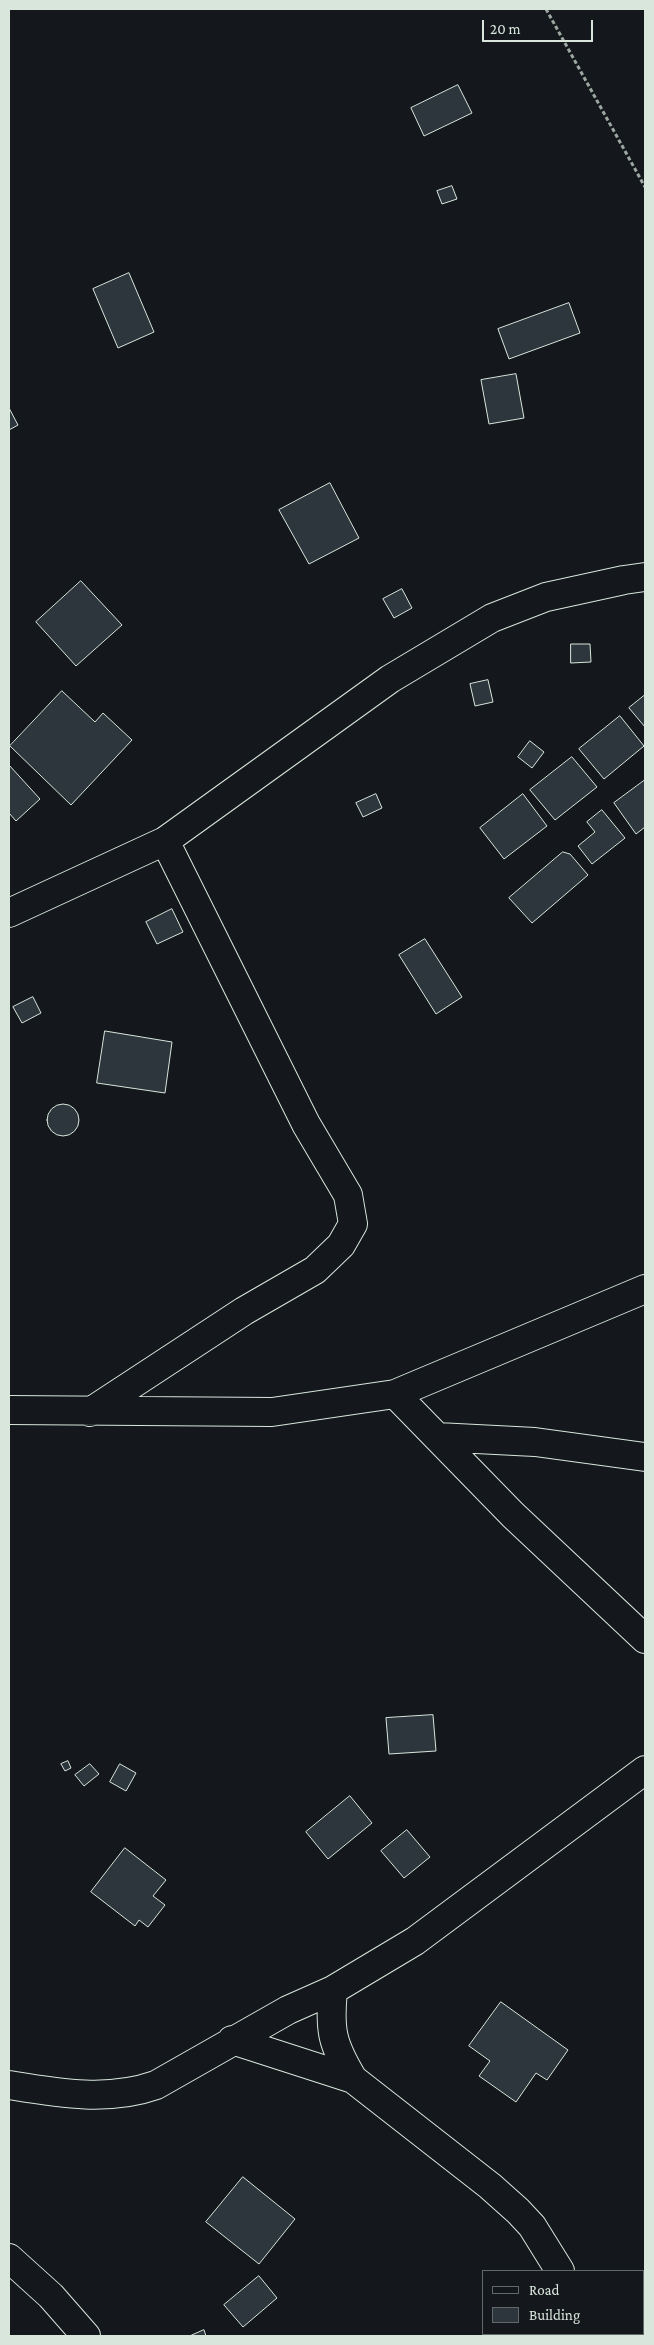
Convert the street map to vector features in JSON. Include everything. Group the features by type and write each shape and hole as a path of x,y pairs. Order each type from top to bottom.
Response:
{"street":[{"path":"9,912 165,841 390,679 492,618 546,597 645,577"},
{"path":"90,1412 244,1312 315,1270 341,1245 353,1224 348,1195 306,1124 165,841"},
{"path":"9,1410 272,1412 395,1394 645,1289"},
{"path":"395,1394 513,1515 645,1639"},
{"path":"437,1437 535,1442 645,1457"},
{"path":"9,2085 52,2092 101,2096 137,2092 179,2072 232,2040 288,2010 333,1990 415,1941 645,1770"},
{"path":"333,1990 330,2024 339,2055 353,2079"},
{"path":"232,2040 353,2079 518,2210 532,2226 559,2270"},
{"path":"9,2258 51,2296 86,2336"}],"path":[{"path":"546,9 645,187"}],"building":[{"path":"458,85 472,113 424,136 411,108"},
{"path":"452,186 457,199 442,204 437,191"},
{"path":"129,273 154,332 118,348 93,289"},
{"path":"569,303 580,333 509,359 498,329"},
{"path":"516,374 524,418 489,424 481,380"},
{"path":"9,408 18,425 9,430"},
{"path":"330,483 359,538 309,564 279,510"},
{"path":"81,581 122,625 76,666 36,622"},
{"path":"402,589 412,608 394,618 383,599"},
{"path":"571,644 590,644 591,662 571,663"},
{"path":"488,680 493,702 475,706 470,684"},
{"path":"62,691 95,722 103,713 132,740 71,805 10,746"},
{"path":"645,695 645,727 629,708"},
{"path":"620,716 644,746 604,779 579,749"},
{"path":"530,741 544,752 532,768 518,757"},
{"path":"572,757 597,787 555,820 530,790"},
{"path":"9,765 40,799 16,821 9,813"},
{"path":"645,780 645,827 636,834 614,803"},
{"path":"376,794 382,808 363,817 356,803"},
{"path":"523,794 547,826 504,859 480,828"},
{"path":"602,810 625,838 592,864 578,846 595,832 587,822"},
{"path":"563,852 570,854 588,875 532,923 509,898"},
{"path":"172,909 183,932 157,944 146,922"},
{"path":"425,939 462,997 436,1014 399,955"},
{"path":"33,997 41,1013 22,1023 13,1007"},
{"path":"105,1031 172,1042 165,1093 97,1083"},
{"path":"63,1104 69,1105 74,1109 78,1114 78,1126 74,1131 69,1135 63,1136 57,1135 52,1131 48,1126 47,1120 48,1114 52,1109 57,1105"},
{"path":"433,1715 436,1751 389,1754 386,1718"},
{"path":"68,1761 71,1768 65,1771 61,1764"},
{"path":"90,1764 99,1774 84,1786 75,1775"},
{"path":"120,1764 136,1773 126,1791 110,1782"},
{"path":"350,1796 372,1823 328,1859 306,1832"},
{"path":"407,1830 430,1857 404,1878 381,1851"},
{"path":"125,1848 166,1880 153,1896 165,1905 148,1927 139,1920 135,1926 91,1892"},
{"path":"501,2002 568,2050 547,2080 536,2073 516,2102 479,2076 490,2061 469,2046"},
{"path":"243,2177 295,2219 259,2264 206,2222"},
{"path":"259,2276 277,2298 243,2327 224,2305"},
{"path":"204,2330 206,2336 190,2336"}]}
